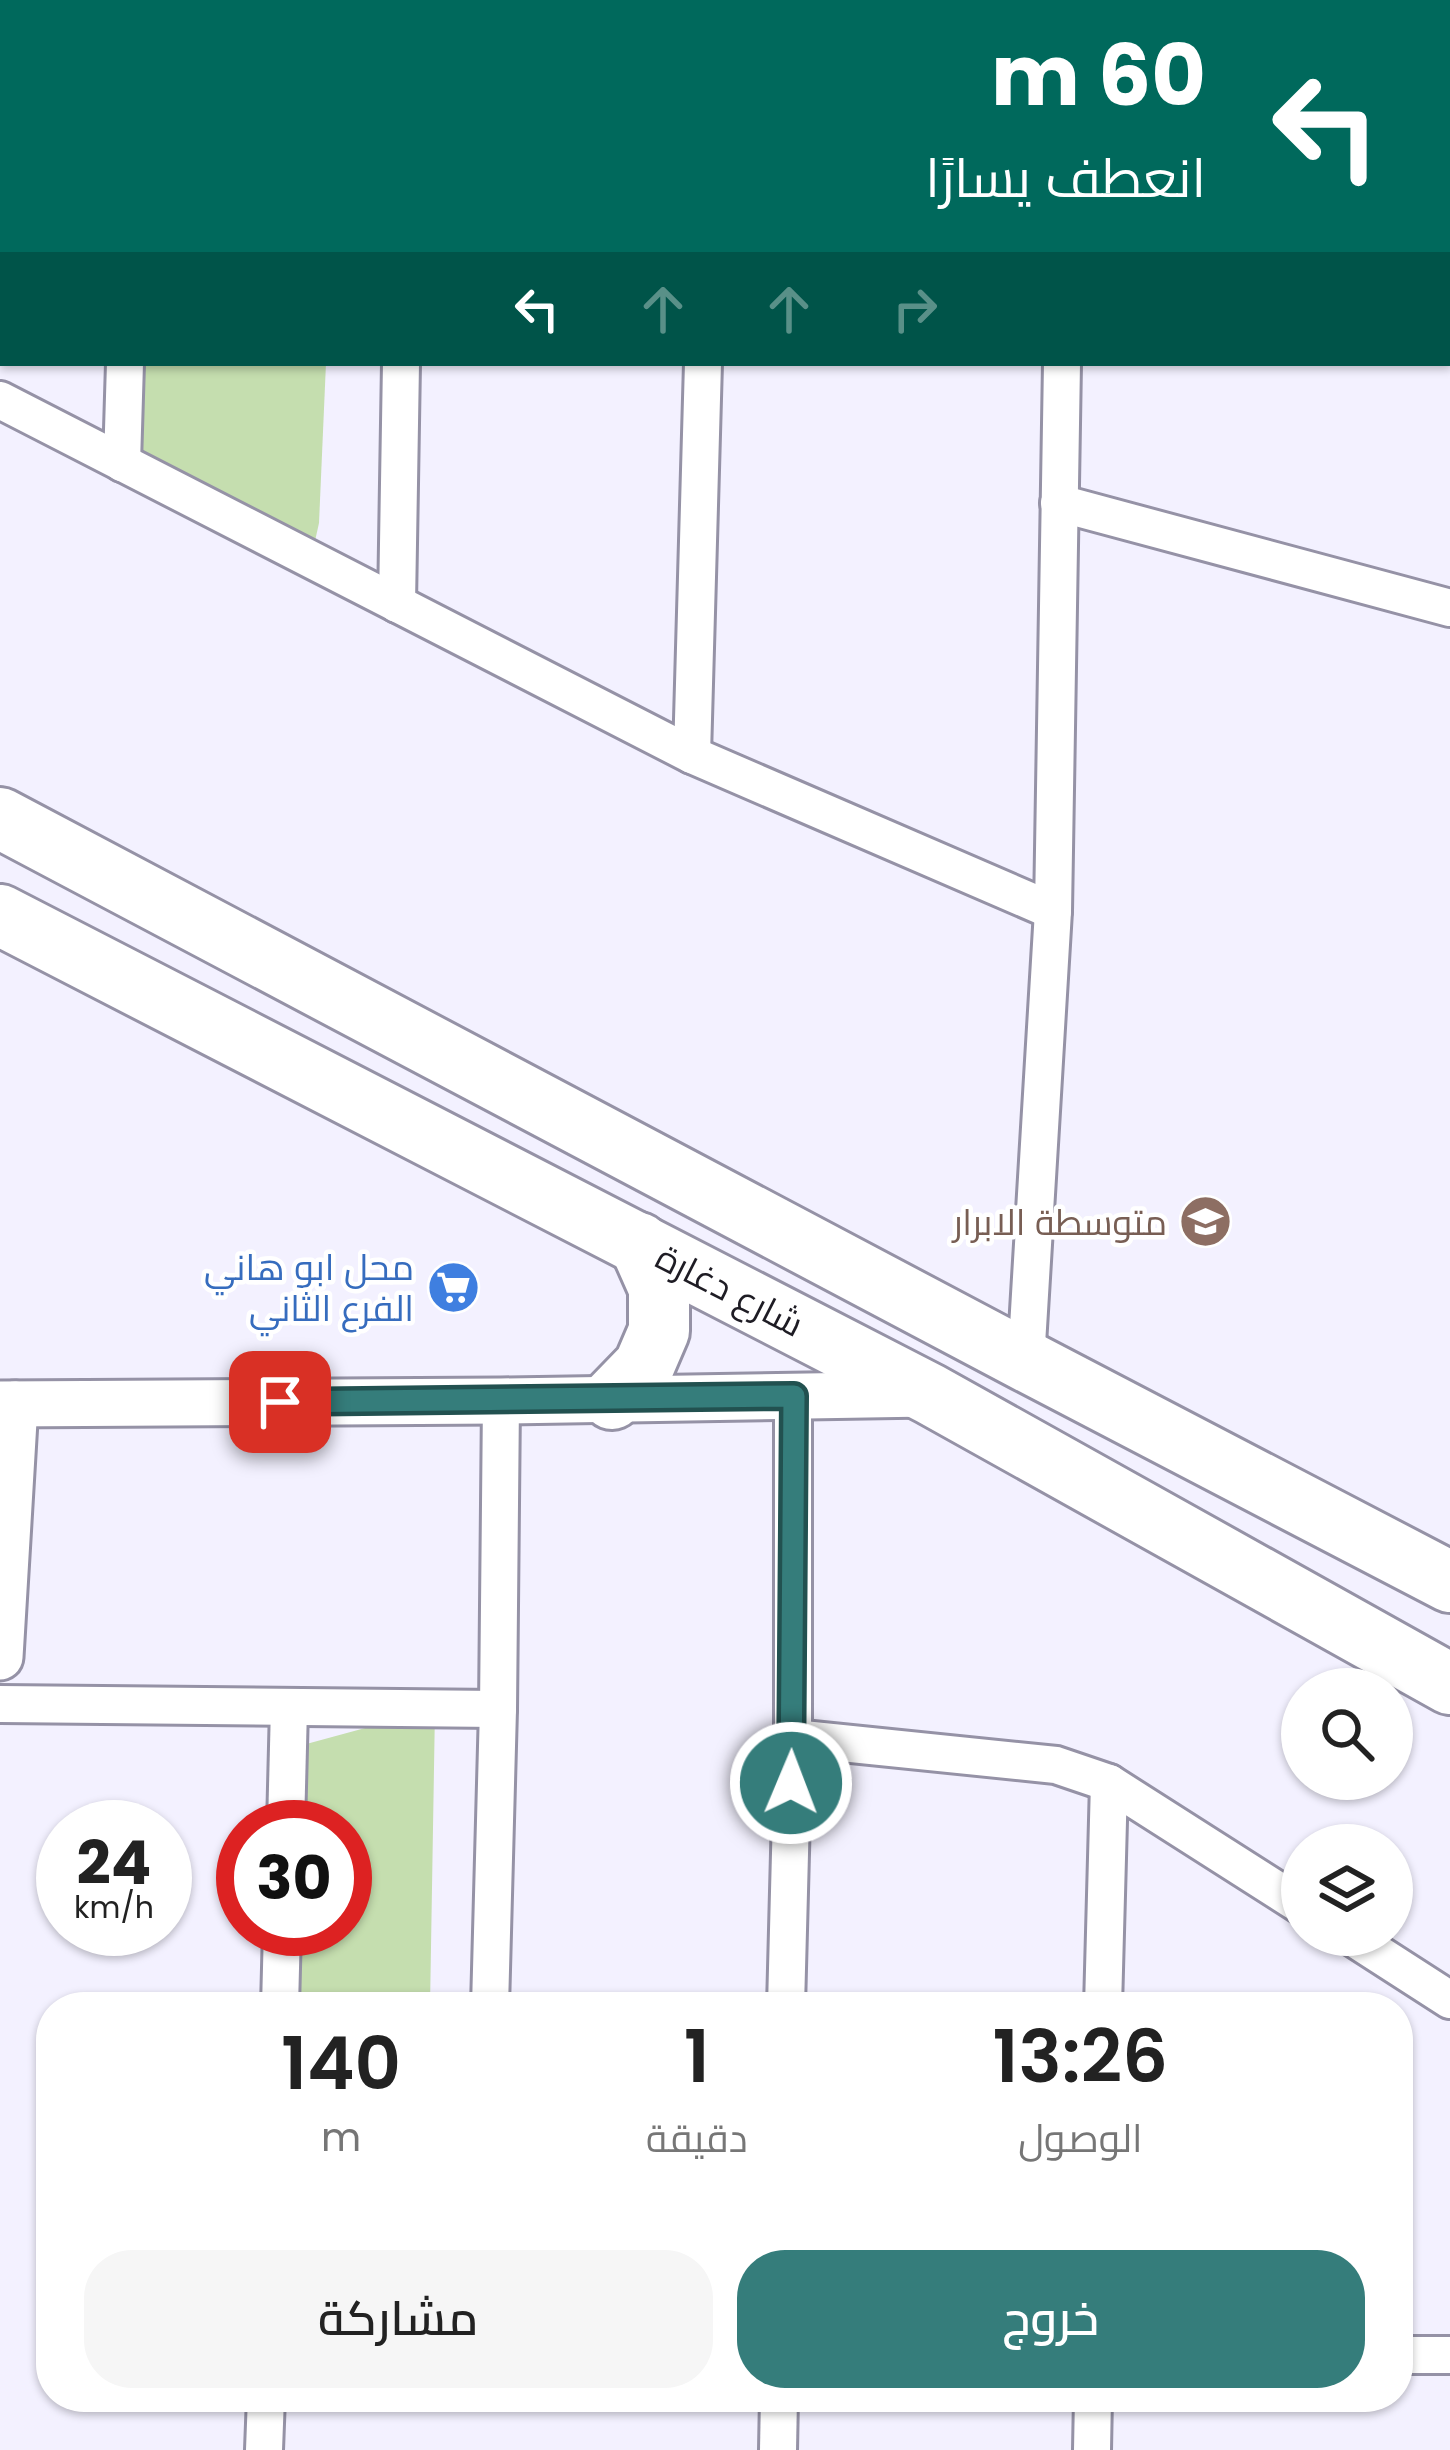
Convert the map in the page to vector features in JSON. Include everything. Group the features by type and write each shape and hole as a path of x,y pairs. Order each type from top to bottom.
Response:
{"highway":[{"name":"شارع دغارة","path":"0,818 1450,1582"},
{"name":"شارع دغارة","path":"0,915 930,1394 1450,1684"},
{"path":"612,1400 644,1366 659,1331 659,1288 639,1243"},
{"path":"864,1360 890,1334 901,1294"},
{"path":"1036,1454 1044,1415 1055,1398 1048,1373"}],"street":[{"path":"122,463 124,366"},
{"path":"397,604 401,366"},
{"path":"692,755 703,366"},
{"path":"1048,1373 1062,366"},
{"path":"0,400 692,755 1053,911"},
{"path":"1059,503 1450,608"},
{"path":"0,1658 8,1404 930,1394"},
{"path":"786,1992 794,1396"},
{"path":"490,1992 499,1709 500,1401"},
{"path":"0,1704 499,1709"},
{"path":"287,1800 289,1707"},
{"path":"793,1738 1056,1765 1109,1783 1281,1893"},
{"path":"1103,1992 1109,1783"},
{"path":"281,1992 282,1956"},
{"path":"1381,1956 1450,2000"},
{"path":"1413,2355 1450,2355"},
{"path":"264,2450 265,2412"},
{"path":"778,2450 779,2412"},
{"path":"1092,2450 1093,2412"}],"green space":[{"path":"133,366 326,366 319,523 311,559 122,463"},
{"path":"435,1709 430,1992 280,1992 281,1956 372,1956 372,1800 287,1800 288,1749"}],"place":[{"name":"متوسطة الابرار","path":"1206,1222"},
{"name":"محل ابو هاني الفرع الثاني","path":"453,1288"}],"route":[{"path":"280,1402 794,1396 791,1783"}]}
